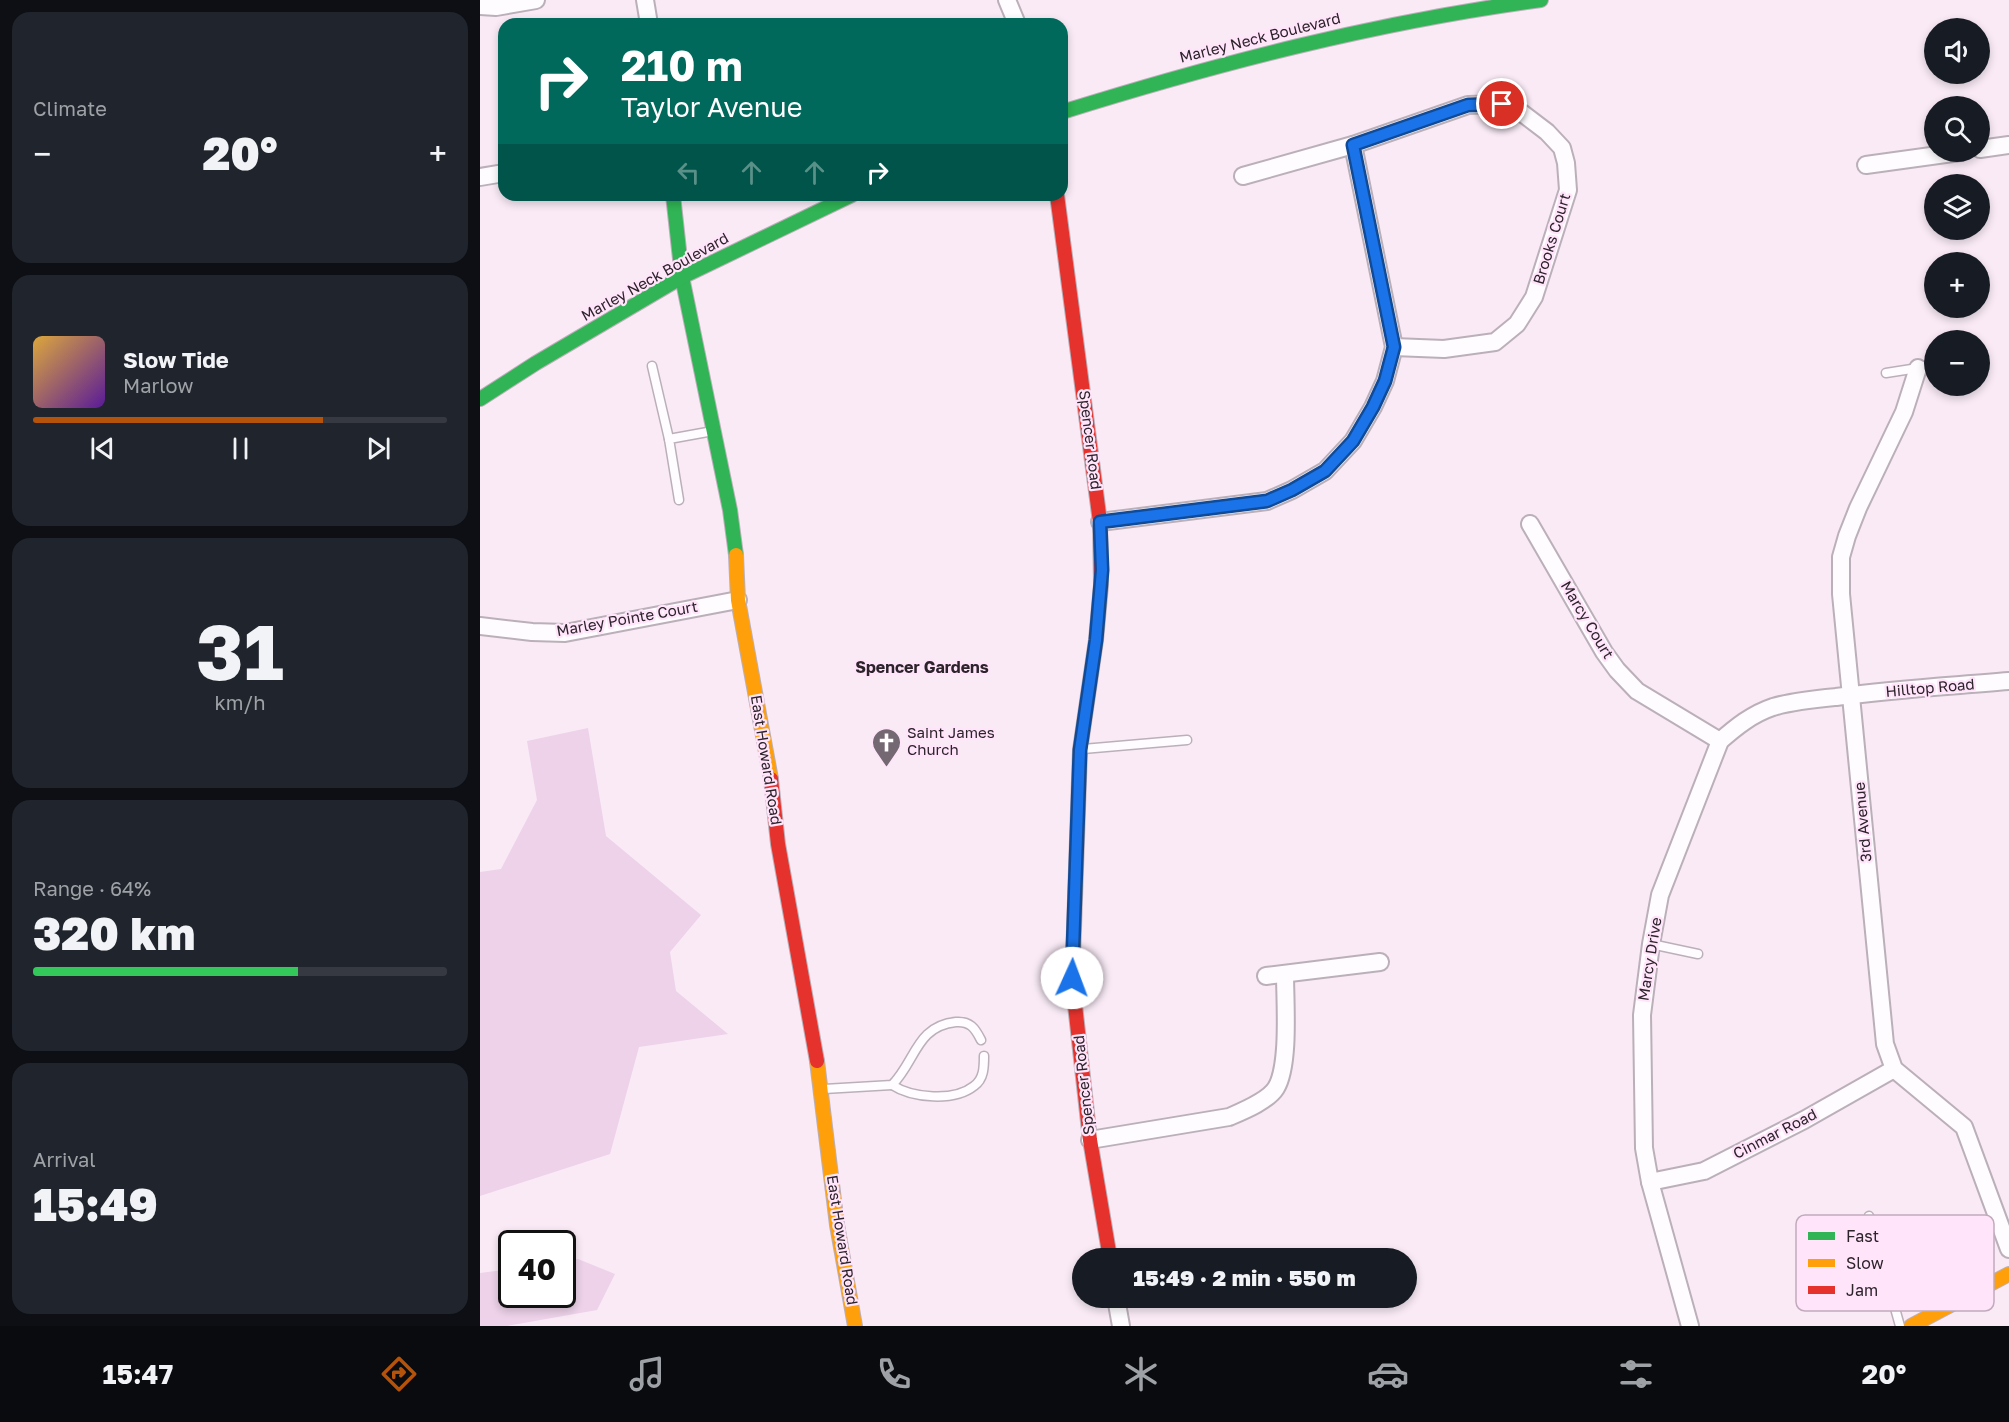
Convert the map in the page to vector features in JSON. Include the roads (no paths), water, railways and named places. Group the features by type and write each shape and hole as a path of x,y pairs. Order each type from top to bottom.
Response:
{"street":[{"path":"480,6 536,0"},
{"path":"645,0 648,18"},
{"path":"1007,0 1014,18"},
{"name":"Marley Neck Boulevard","path":"1068,110 1161,80 1260,54 1356,32 1541,0"},
{"name":"Brooks Court","path":"1243,176 1353,145 1468,105 1502,104 1522,113 1547,132 1562,148 1566,163 1568,190 1534,297 1517,324 1495,342 1444,349 1394,347"},
{"path":"1100,522 1267,501 1325,471 1353,441 1385,381 1394,347 1353,145"},
{"path":"1990,148 2009,145"},
{"path":"1866,165 1924,157"},
{"path":"480,177 498,174"},
{"name":"East Howard Road","path":"674,201 682,277 730,510 738,566 738,600 771,775 778,844 821,1089 837,1225 855,1326"},
{"name":"Marley Neck Boulevard","path":"480,399 536,363 682,277 840,201"},
{"name":"Spencer Road","path":"1058,201 1100,522 1102,570 1097,630 1080,750 1072,978 1090,1140 1108,1248"},
{"name":"3rd Avenue","path":"1894,1069 1886,1044 1841,594 1841,557 1858,508 1904,412 1918,368"},
{"name":"Marcy Court","path":"1530,524 1604,652 1617,670 1637,691 1720,741"},
{"name":"Marley Pointe Court","path":"480,626 565,633 738,600"},
{"name":"Hilltop Road","path":"1852,695 2009,681"},
{"name":"Marcy Drive","path":"1690,1326 1650,1182 1644,1148 1642,1015 1660,895 1720,741 1753,715 1773,707 1852,695"},
{"path":"1266,976 1380,962"},
{"path":"1090,1140 1229,1117 1246,1110 1276,1089 1284,1054 1285,974"},
{"path":"1894,1069 1964,1127 2009,1249"},
{"name":"Cinmar Road","path":"1650,1182 1704,1171 1804,1120 1894,1069"},
{"path":"1994,1282 2009,1274"},
{"path":"1118,1308 1121,1326"},
{"path":"1911,1326 1939,1311"}],"lane":[{"path":"652,366 669,439 679,500"},
{"path":"1886,373 1924,366"},
{"path":"669,439 713,431"},
{"path":"1080,750 1186,740"},
{"path":"1651,944 1698,954"},
{"path":"892,1085 903,1072 921,1041 932,1029 946,1023 963,1022 974,1027 981,1040"},
{"path":"821,1089 892,1085 902,1092 921,1096 959,1094 976,1086 984,1071 984,1056"},
{"path":"1896,1311 1900,1326"}],"place":[{"name":"Saint James Church","path":"886,768"}],"district":[{"name":"Spencer Gardens","path":"922,667"}]}
